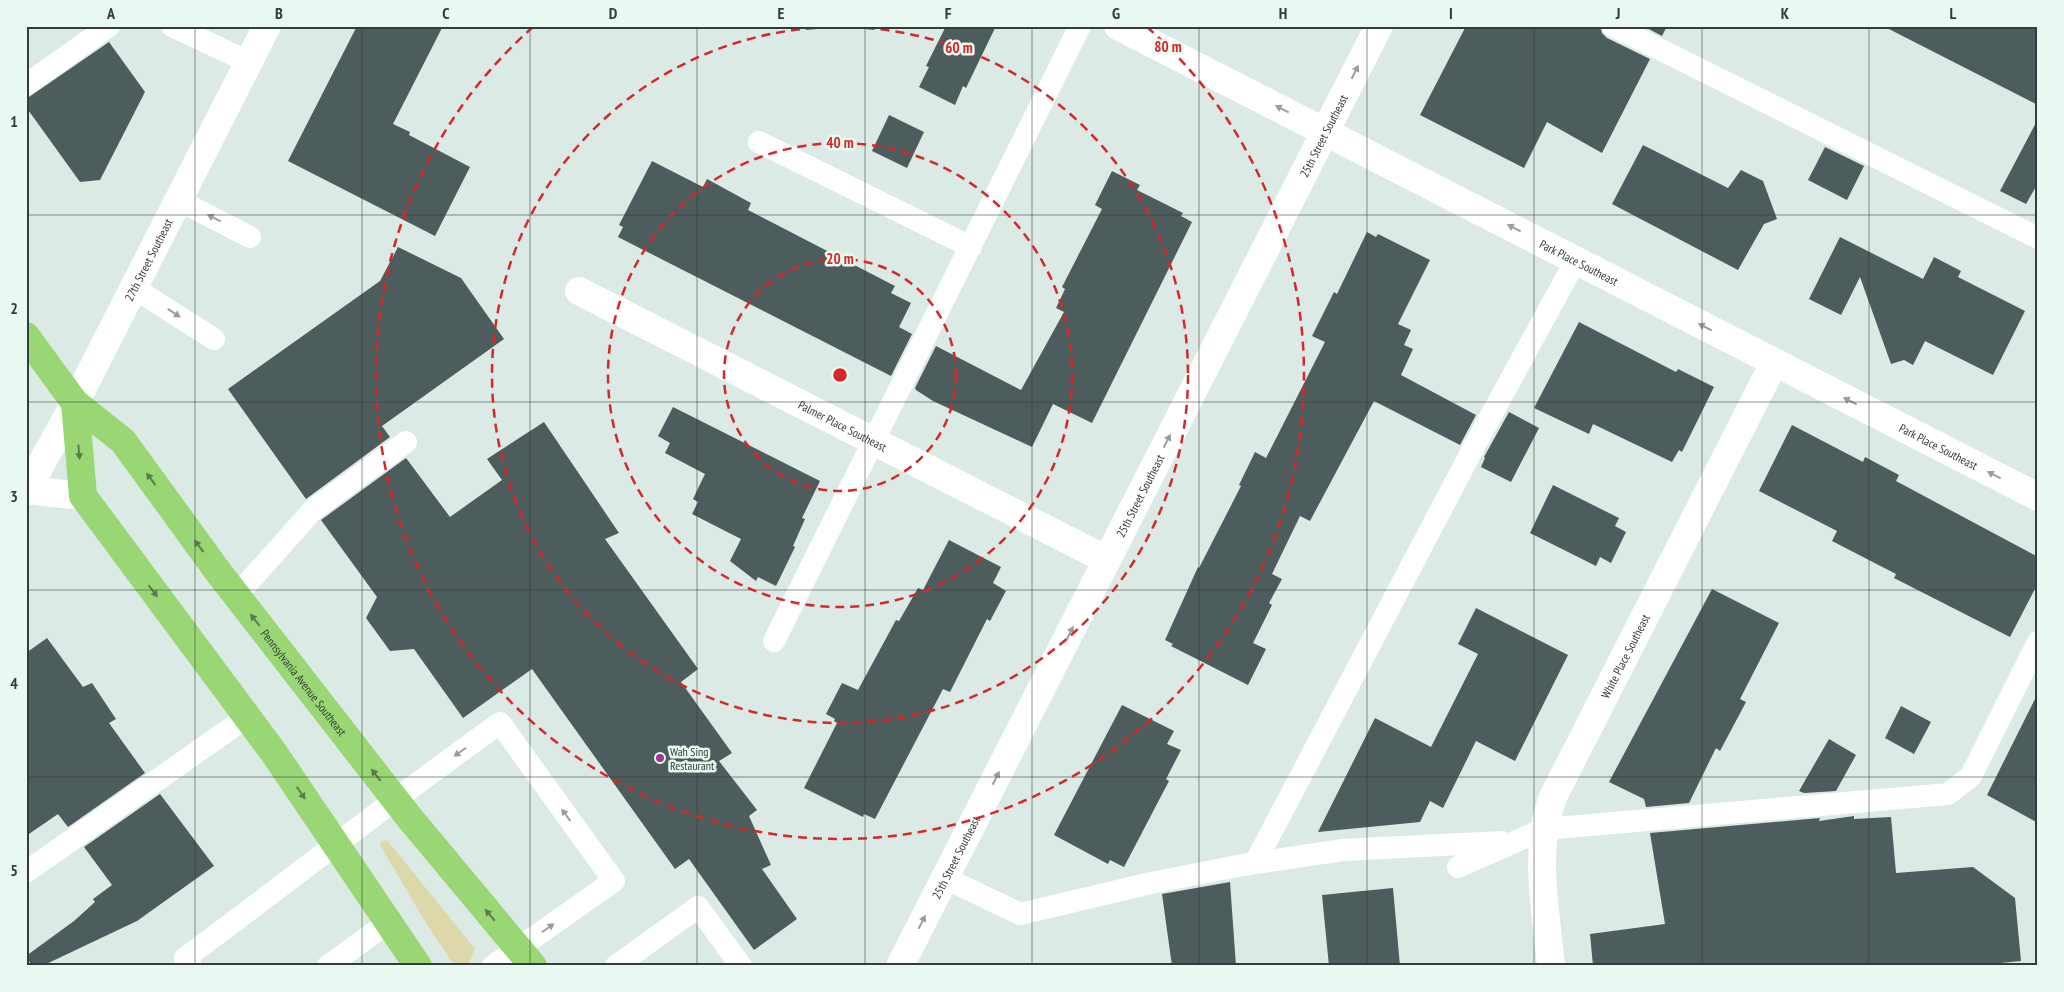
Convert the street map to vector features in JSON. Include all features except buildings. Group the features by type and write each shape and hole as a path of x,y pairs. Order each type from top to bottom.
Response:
{"highway":[{"name":"Pennsylvania Avenue Southeast","path":"26,336 75,403 123,441 236,596 394,798 525,957"},
{"path":"75,403 83,496 247,717 418,966"}],"street":[{"name":"27th Street Southeast","path":"26,490 75,403 267,26"},
{"name":"Park Place Southeast","path":"1118,26 2038,497"},
{"name":"25th Street Southeast","path":"900,966 1379,26"},
{"name":"Palmer Place Southeast","path":"579,291 1107,560"},
{"name":"White Place Southeast","path":"1551,966 1540,860 1547,814 1558,785 1774,363"},
{"path":"26,490 83,496"}],"lane":[{"path":"26,85 109,26"},
{"path":"774,641 1080,26"},
{"path":"1613,26 2038,238"},
{"path":"174,27 248,62"},
{"path":"759,142 971,247"},
{"path":"178,200 250,236"},
{"path":"1254,863 1476,442 1576,260"},
{"path":"134,288 214,339"},
{"path":"236,596 313,510 406,442"},
{"path":"1458,867 1544,829 1948,794 1971,776 2038,642"},
{"path":"26,872 247,717"},
{"path":"190,966 185,958 337,846 394,798 500,723 614,881 525,957 494,966"},
{"path":"945,878 1020,914 1151,883 1254,863 1343,850 1518,841"},
{"path":"616,966 698,907 741,966"},
{"path":"328,966 389,922"}],"shaded area":[{"path":"387,840 475,949 468,965 459,966 453,963 426,923 380,845 380,842"}],"place":[{"name":"Wah Sing Restaurant","path":"660,758"}]}
